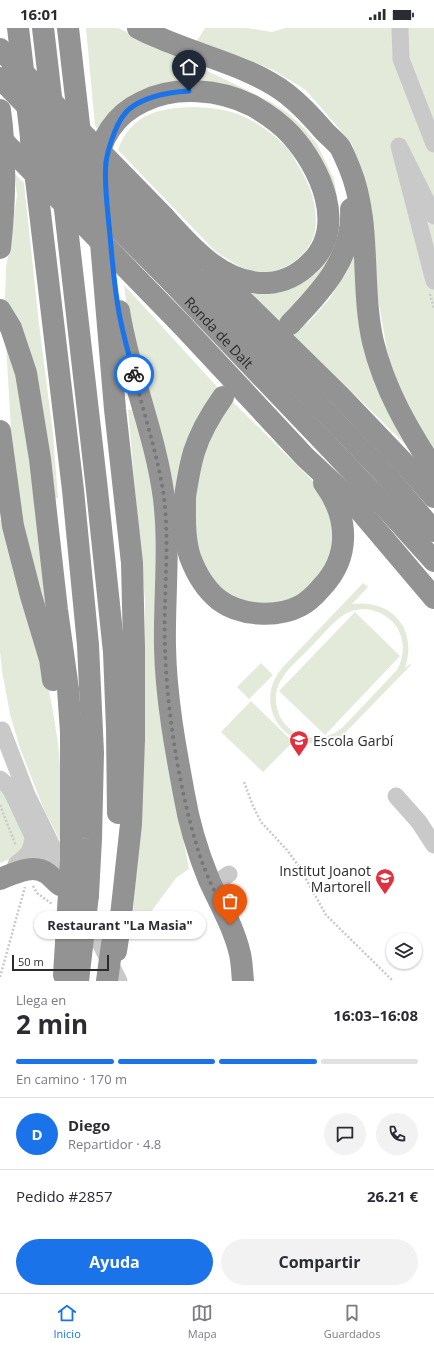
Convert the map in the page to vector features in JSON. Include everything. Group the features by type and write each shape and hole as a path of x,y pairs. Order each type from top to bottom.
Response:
{"highway":[{"path":"18,28 73,490 88,644 93,754 88,895 68,979"},
{"path":"43,28 97,490 114,652 118,814 114,947"},
{"path":"68,28 98,296 115,409"},
{"path":"138,28 176,46 245,71 275,85 296,101 317,121 340,147 358,193 363,229 369,319 373,342 384,377 400,412 434,470"},
{"path":"0,49 164,217 224,283 340,396 404,463 434,497"},
{"name":"Ronda de Dalt","path":"0,78 380,468 434,531"},
{"path":"108,981 121,919 131,824 134,725 134,647 132,562 115,409 98,201 98,154 107,132 135,105 172,92 189,91 208,93 233,99 252,106 282,126 304,151 316,170 329,213 327,231 321,249 314,259 296,274 278,282 250,282 238,278 211,264 189,244"},
{"path":"0,109 2,122 4,187 3,223 0,248"},
{"name":"Ronda de Dalt","path":"0,109 172,282 371,491 434,562"},
{"path":"123,116 108,151 105,171 106,191 115,286 120,319 157,464 164,498 167,527 165,648 169,702 176,754 184,797 198,851 210,882 236,939 240,953 243,981"},
{"path":"290,324 320,292 335,271 346,246 350,232 351,211 348,188 326,132"},
{"path":"0,138 181,324 305,457 351,500 434,598"},
{"path":"5,319 26,374 40,459 57,610 68,689 71,732 71,798 64,871 68,979"},
{"path":"176,754 173,690 174,601 177,545 187,481 194,451 208,421 223,397"},
{"path":"0,431 13,526 31,596 50,659 60,715 71,798"},
{"path":"184,500 187,546 194,568 207,587 219,600 237,609 257,614 274,614 288,611 311,599 330,578 337,567 342,550 343,530 334,499 305,457"},
{"path":"0,879 32,869 47,873 64,871"}],"street":[{"path":"400,28 401,59 434,144"},
{"path":"434,216 399,146 434,281"},
{"path":"0,747 1,725"},
{"path":"1,725 27,795 119,981"},
{"path":"0,779 12,792 33,837 46,860"},
{"path":"396,796 419,822 434,845"},
{"path":"0,869 16,856 26,856 32,847 33,837"},
{"path":"16,856 46,860 64,871 108,981"}],"path":[{"path":"244,782 261,822 287,850 300,868 326,915 393,981"},
{"path":"0,805 16,856"},
{"path":"0,977 25,886 31,884"}],"green space":[{"path":"86,28 118,28 271,102 288,113 305,129 317,144 334,179 340,215 338,233 329,263 281,323 246,291 317,269 324,167 202,83 100,132 95,126"},
{"path":"205,28 247,28 272,32 285,28 434,28 434,448 417,423 390,367 374,276 363,177 352,144 306,90 273,70 197,41"},
{"path":"196,107 233,112 245,117 258,124 277,139 288,149 293,157 309,186 316,212 316,222 312,240 307,249 300,257 291,263 282,268 262,272 252,271 237,265 224,257 215,251 118,150 131,127 139,120 159,111"},
{"path":"14,173 24,183 39,324 53,434 58,498 55,498 30,351 21,324 5,299 6,267 17,195"},
{"path":"357,245 365,331 416,455 292,333 308,323 330,298 347,271"},
{"path":"124,285 221,391 177,507 129,324"},
{"path":"6,343 24,403 53,644 34,588 13,466"},
{"path":"231,400 323,491 334,516 332,561 293,602 249,605 220,590 208,575 199,553 194,527 195,498 199,470 206,447"},
{"path":"138,409 156,487 181,827 189,869 176,878 131,939 145,741 145,600 128,410"},
{"path":"3,519 35,631 54,716 60,769 61,842 44,810 20,748 10,714 2,671 0,651 0,520"},
{"path":"363,583 368,587 352,604 379,606 390,612 398,620 404,629 408,641 408,654 405,668 410,664 411,665 343,735 325,742 309,743 294,738 282,728 273,715 270,700 273,683 283,667","holes":["361,609 377,612 386,616 399,630 403,649 397,670 342,728 331,734 319,737 308,737 297,734 288,727 281,718 277,707 276,694 279,683 285,673 340,617"]},
{"path":"355,612 400,656 325,735 279,691"},
{"path":"261,663 273,675 249,699 237,687"},
{"path":"251,701 293,742 263,772 221,732"},
{"path":"0,784 26,842 17,856 0,863"}],"way so far":[{"path":"134,374 161,479 164,498 167,527 165,648 169,702 176,754 184,797 198,851 210,882 230,925"}],"place":[{"name":"Escola Garbí","path":"299,757"},
{"name":"Institut Joanot Martorell","path":"385,895"},
{"name":"Restaurant \"La Masia\"","path":"230,925"}],"route":[{"path":"134,374 120,319 115,286 106,191 106,161 111,141 123,116 129,110 135,105 152,97 172,92 189,91"}]}
